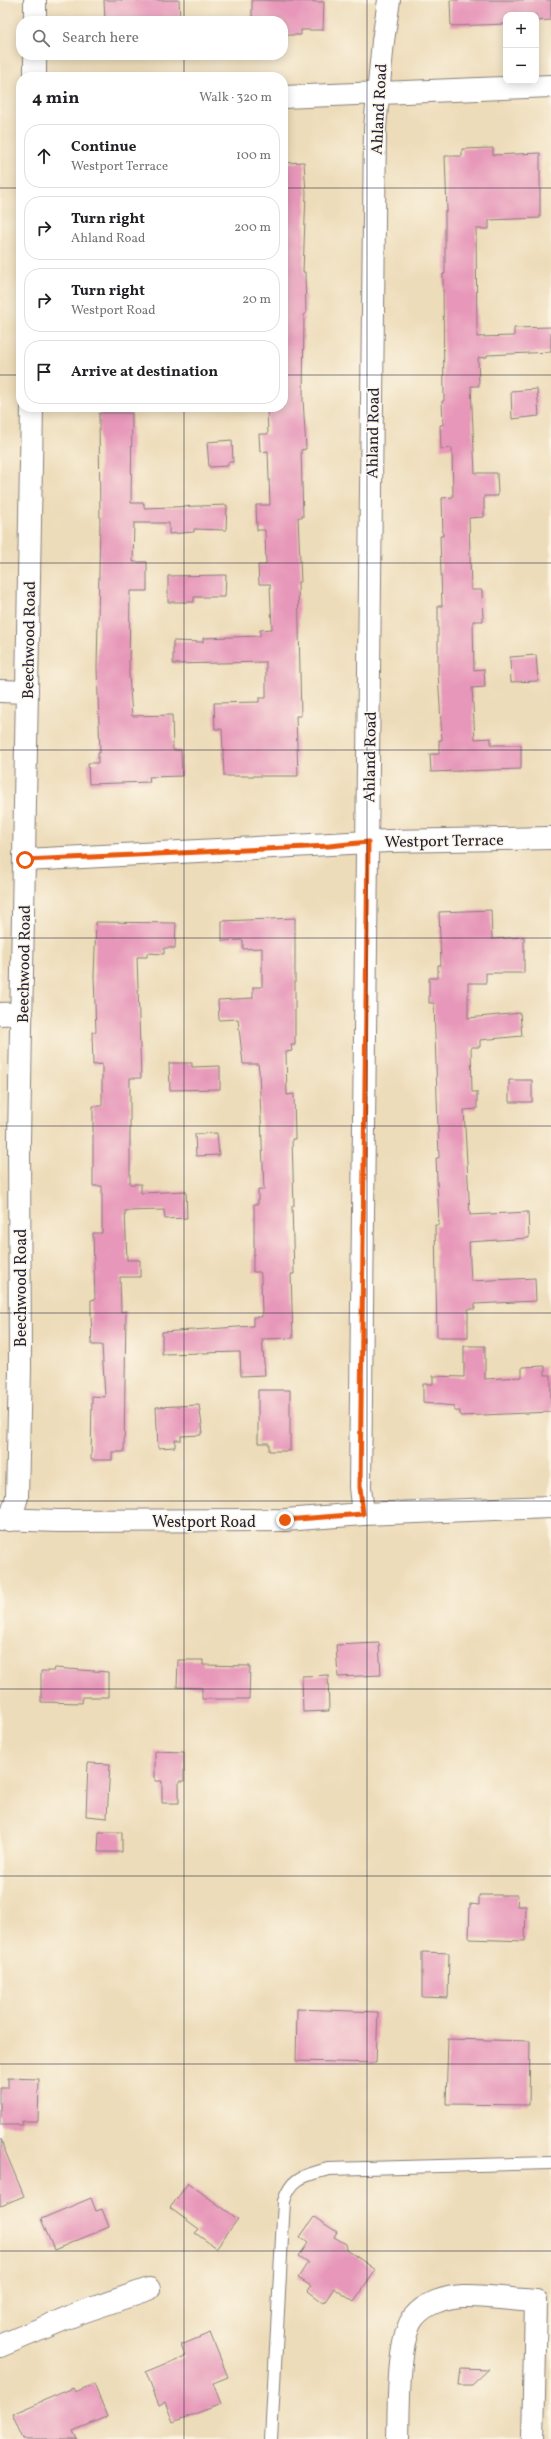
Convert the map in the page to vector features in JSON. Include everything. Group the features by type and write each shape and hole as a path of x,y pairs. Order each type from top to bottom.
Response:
{"street":[{"path":"35,16 36,0"},
{"name":"Ahland Road","path":"363,1514 360,1487 375,136 378,93 389,0"},
{"path":"35,60 35,72"},
{"path":"288,97 551,86"},
{"name":"Beechwood Road","path":"5,1519 17,1498 20,1369 19,1141 32,412"},
{"path":"0,691 27,692"},
{"name":"Westport Terrace","path":"25,860 329,846 368,842 551,838"},
{"path":"0,1014 22,1013"},
{"name":"Westport Road","path":"5,1519 285,1520 363,1514 551,1507"},
{"path":"0,2346 79,2313 149,2289"},
{"path":"398,2439 403,2349 414,2317 426,2306 443,2299 463,2296 544,2301 533,2439"}],"lane":[{"path":"271,2439 284,2201 288,2187 299,2178 328,2169 551,2163"}],"building":[{"path":"104,0 179,0 180,16 105,16"},
{"path":"252,0 324,2 323,30 301,30 301,35 288,35 288,16 252,16"},
{"path":"450,0 551,0 551,20 539,21 539,12 503,12 503,24 451,26"},
{"path":"493,148 493,155 540,153 540,218 489,220 489,229 476,229 477,337 514,336 514,328 551,327 551,352 487,355 487,357 478,358 479,386 471,386 475,473 497,473 498,496 484,496 484,517 469,518 471,590 482,590 483,621 473,621 474,670 484,669 485,687 472,688 475,739 491,738 491,745 521,745 521,769 431,772 430,754 439,754 439,740 442,740 438,672 438,606 442,606 440,536 443,536 442,498 453,497 452,448 441,449 440,425 443,425 442,401 444,401 443,274 445,274 445,211 447,211 445,156 462,156 462,149"},
{"path":"304,162 306,193 303,272 305,272 306,314 304,314 303,399 306,449 301,450 303,517 298,517 301,582 298,582 301,716 296,716 298,776 224,776 222,729 215,729 214,703 259,702 259,698 266,698 266,662 173,664 173,641 203,642 203,638 260,636 260,630 272,629 270,584 259,584 258,565 266,565 265,530 257,530 256,505 270,505 268,451 260,452 259,434 268,434 267,412 288,412 288,163"},
{"path":"537,389 539,416 512,419 511,391"},
{"path":"99,413 132,413 131,503 144,503 144,508 227,505 226,530 194,529 194,532 169,534 169,523 134,523 133,562 147,562 147,591 130,591 129,675 132,716 172,715 173,750 181,750 182,776 149,777 150,782 89,784 88,763 98,763 98,753 100,753 97,668 100,523"},
{"path":"232,440 233,462 228,462 228,466 209,467 207,442"},
{"path":"226,575 225,597 194,597 194,602 168,602 168,576"},
{"path":"536,655 538,681 511,682 510,657"},
{"path":"491,910 492,939 524,937 524,973 486,973 486,983 468,983 468,1018 520,1013 522,1036 480,1040 480,1047 471,1047 472,1092 477,1092 477,1109 464,1110 470,1215 528,1212 529,1238 469,1242 471,1281 535,1278 536,1301 475,1304 475,1309 468,1309 468,1337 437,1337 435,1225 439,1225 436,1158 439,1158 434,1003 429,1003 429,978 438,978 438,965 441,965 439,912"},
{"path":"295,918 295,1045 291,1045 292,1051 286,1052 287,1095 294,1094 295,1139 292,1139 294,1206 292,1206 294,1274 291,1274 293,1338 262,1339 265,1375 241,1376 240,1352 162,1354 162,1332 253,1326 253,1317 262,1317 261,1275 260,1272 253,1272 254,1204 258,1204 258,1190 264,1190 259,1071 258,1064 243,1064 238,1019 219,1020 218,1000 253,998 253,987 262,987 262,948 243,949 243,940 222,941 222,921"},
{"path":"96,922 176,923 175,948 164,948 164,954 147,953 147,957 137,957 141,1078 130,1078 130,1184 141,1184 141,1193 186,1191 187,1218 165,1219 164,1210 125,1211 127,1260 140,1260 140,1277 120,1277 121,1312 126,1311 124,1452 112,1452 112,1460 91,1460 92,1396 105,1397 102,1345 92,1345 91,1314 91,1300 95,1299 93,1233 102,1233 102,1186 93,1186 93,1106 102,1106 102,1064 93,1065 92,1032 96,1032 94,976"},
{"path":"169,1063 192,1063 192,1067 220,1066 220,1089 170,1090"},
{"path":"509,1080 532,1080 532,1102 509,1102"},
{"path":"217,1133 219,1155 196,1156 195,1134"},
{"path":"464,1346 485,1346 485,1379 522,1377 522,1367 545,1366 545,1375 551,1375 551,1412 460,1416 460,1411 454,1411 454,1406 423,1403 423,1384 433,1384 433,1376 464,1377"},
{"path":"258,1390 290,1390 290,1451 269,1451 269,1443 258,1443"},
{"path":"199,1405 203,1432 201,1432 201,1435 181,1436 181,1440 175,1440 175,1447 158,1448 156,1407"},
{"path":"379,1643 381,1675 338,1677 336,1645"},
{"path":"178,1660 203,1660 203,1665 250,1666 249,1699 202,1699 202,1688 177,1687"},
{"path":"55,1668 108,1672 108,1697 83,1697 82,1703 41,1702 41,1671 54,1671"},
{"path":"328,1675 329,1711 303,1712 302,1676"},
{"path":"155,1751 184,1752 184,1781 179,1781 179,1803 162,1803 162,1781 155,1781"},
{"path":"88,1763 110,1764 107,1818 86,1816"},
{"path":"99,1832 122,1832 122,1852 98,1852"},
{"path":"479,1895 518,1895 517,1906 526,1906 525,1941 469,1939 470,1904 479,1905"},
{"path":"422,1952 449,1953 448,1998 422,1997"},
{"path":"297,2009 378,2012 376,2063 296,2061"},
{"path":"448,2039 530,2041 529,2105 446,2104"},
{"path":"8,2078 39,2079 38,2121 22,2121 22,2125 0,2125 0,2088 8,2088"},
{"path":"0,2139 24,2196 0,2206"},
{"path":"188,2183 238,2219 216,2248 195,2233 199,2229 170,2208"},
{"path":"91,2198 96,2211 102,2209 109,2227 54,2250 41,2219"},
{"path":"314,2217 337,2232 334,2237 346,2244 347,2250 376,2270 354,2302 334,2288 324,2303 308,2291 311,2286 298,2278 308,2262 299,2256 308,2243 300,2237"},
{"path":"210,2333 228,2377 213,2383 221,2404 173,2422 165,2402 159,2405 146,2372 185,2356 181,2345"},
{"path":"461,2368 489,2369 472,2385 459,2385"},
{"path":"94,2384 107,2417 73,2431 77,2439 23,2439 12,2414 73,2388 75,2392"}],"route":[{"path":"25,860 329,846 368,842 366,890 360,1487 363,1514 285,1520"}]}
